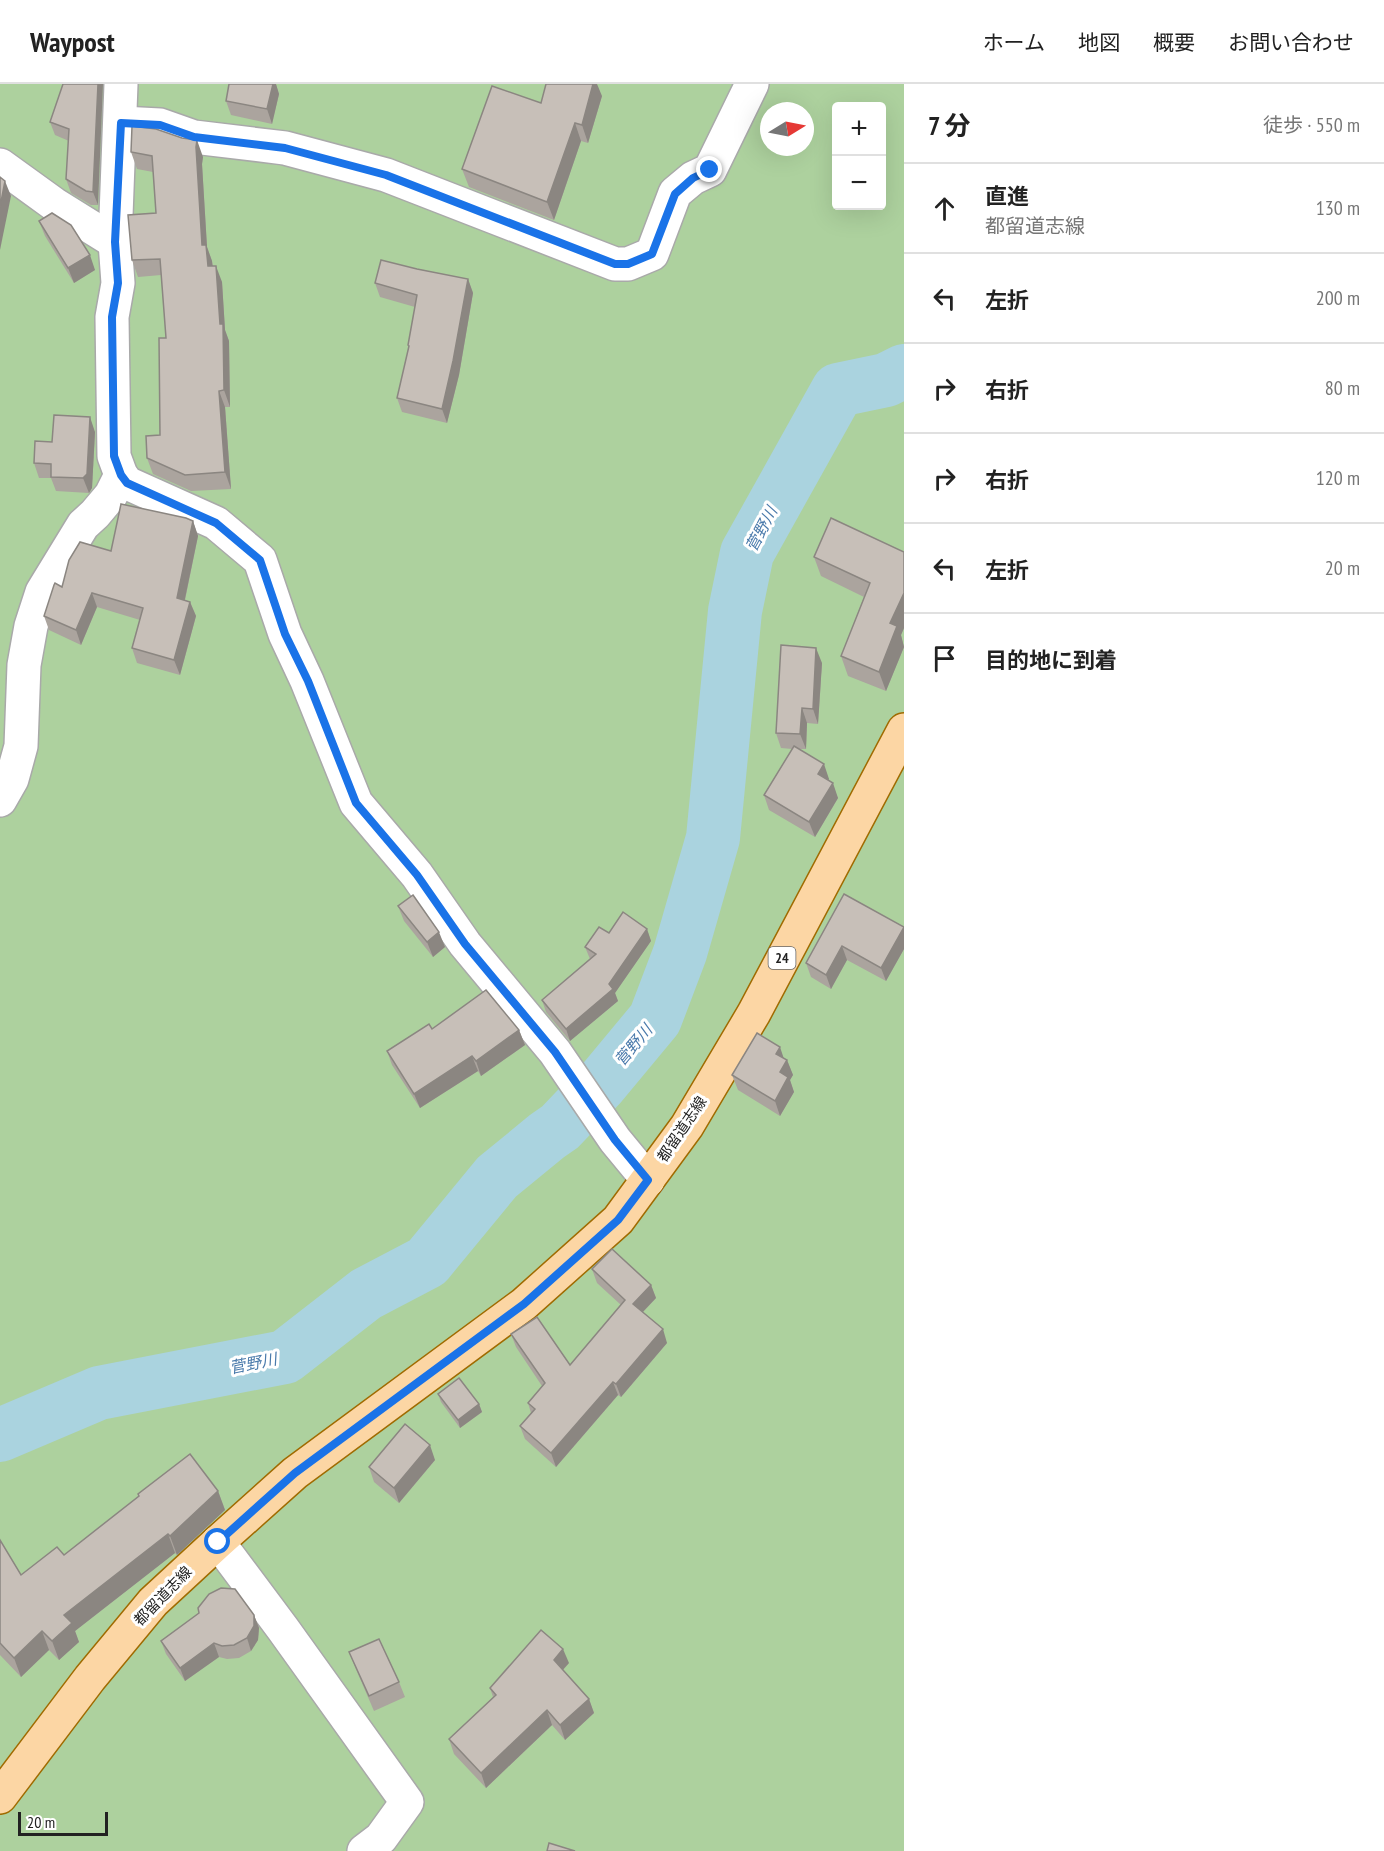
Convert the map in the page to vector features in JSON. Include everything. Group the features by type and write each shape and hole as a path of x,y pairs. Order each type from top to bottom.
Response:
{"main road":[{"name":"都留道志線","path":"0,1797 90,1678 153,1602 295,1473 524,1304 618,1220 687,1126 754,1013 904,730"}],"street":[{"path":"121,84 115,242 118,283 112,317 114,456 121,475 127,483 216,523 260,560 285,634 308,681 356,803 417,875 465,944 555,1052 615,1140 648,1180"},
{"path":"121,123 160,125 194,137 285,148 386,175 615,264 628,264 652,254 675,194 693,178 710,170 752,84"},
{"path":"0,165 54,204 115,242"},
{"path":"0,800 12,779 21,746 26,657 31,626 42,592 82,525 111,495 121,475"},
{"path":"218,1542 407,1802 381,1838 364,1851"}],"green space":[{"path":"0,84 904,84 904,1851 0,1851"}],"building":[{"path":"63,84 98,84 93,192 86,191 66,179 69,129 50,122"},
{"path":"229,84 273,84 267,109 226,101"},
{"path":"546,84 593,84 582,125 575,123 547,202 462,169 492,86 541,103"},
{"path":"132,126 156,129 182,138 197,140 202,245 206,245 208,266 216,266 220,324 223,324 224,390 219,391 225,472 185,475 147,458 146,436 160,435 159,338 166,338 160,259 132,260 128,215 156,213 152,156 131,152"},
{"path":"0,177 5,181 0,207"},
{"path":"52,213 71,225 90,255 68,268 39,221"},
{"path":"381,260 468,279 442,409 397,398 409,346 417,295 375,283"},
{"path":"54,415 90,417 87,474 83,478 51,477 51,464 34,463 35,441 52,442"},
{"path":"121,504 193,521 177,598 190,602 174,660 132,648 143,608 92,593 76,630 44,616 54,585 55,583 62,587 69,560 80,542 111,551"},
{"path":"831,518 904,552 904,593 890,623 897,626 879,672 841,656 870,583 814,557"},
{"path":"781,645 816,648 813,709 802,708 800,734 776,733"},
{"path":"794,746 824,764 818,774 833,783 809,822 764,795"},
{"path":"844,894 904,927 881,968 842,946 826,975 806,963"},
{"path":"413,895 439,932 427,942 398,906"},
{"path":"623,912 647,929 609,984 613,989 566,1029 542,1000 596,954 585,947 599,927 609,933"},
{"path":"486,990 519,1030 476,1061 472,1056 414,1094 387,1051 429,1024 432,1029"},
{"path":"757,1033 780,1047 776,1054 787,1060 780,1072 788,1077 775,1101 732,1075"},
{"path":"612,1249 651,1285 633,1304 663,1329 616,1384 613,1382 551,1453 520,1426 535,1409 528,1403 545,1383 511,1334 537,1317 570,1365 625,1300 592,1269"},
{"path":"459,1378 479,1404 458,1420 438,1394"},
{"path":"405,1424 430,1445 394,1488 369,1467"},
{"path":"190,1454 218,1491 170,1536 168,1534 64,1615 72,1623 52,1641 42,1631 14,1658 0,1643 0,1540 21,1575 57,1547 64,1555"},
{"path":"221,1588 235,1589 254,1615 254,1626 247,1638 234,1645 222,1646 214,1643 180,1668 161,1641 199,1613 198,1608 209,1594"},
{"path":"541,1630 563,1649 554,1660 589,1699 560,1725 547,1710 481,1773 449,1739 496,1695 490,1688"},
{"path":"379,1639 399,1682 369,1696 349,1652"},
{"path":"549,1843 575,1851 547,1851"}],"waterway":[{"name":"菅野川","path":"0,1435 99,1393 285,1357 366,1294 427,1262 497,1177 560,1127 601,1084 655,1019 680,953 713,838 735,611 747,553 838,390 886,380 904,371"}],"route":[{"path":"218,1542 295,1473 524,1304 576,1260 618,1220 648,1180 615,1140 555,1052 465,944 417,875 356,803 308,681 285,634 260,560 216,523 127,483 121,475 114,456 112,366 112,317 118,283 115,242 121,123 160,125 194,137 285,148 386,175 615,264 628,264 652,254 675,194 693,178 710,170"}]}
